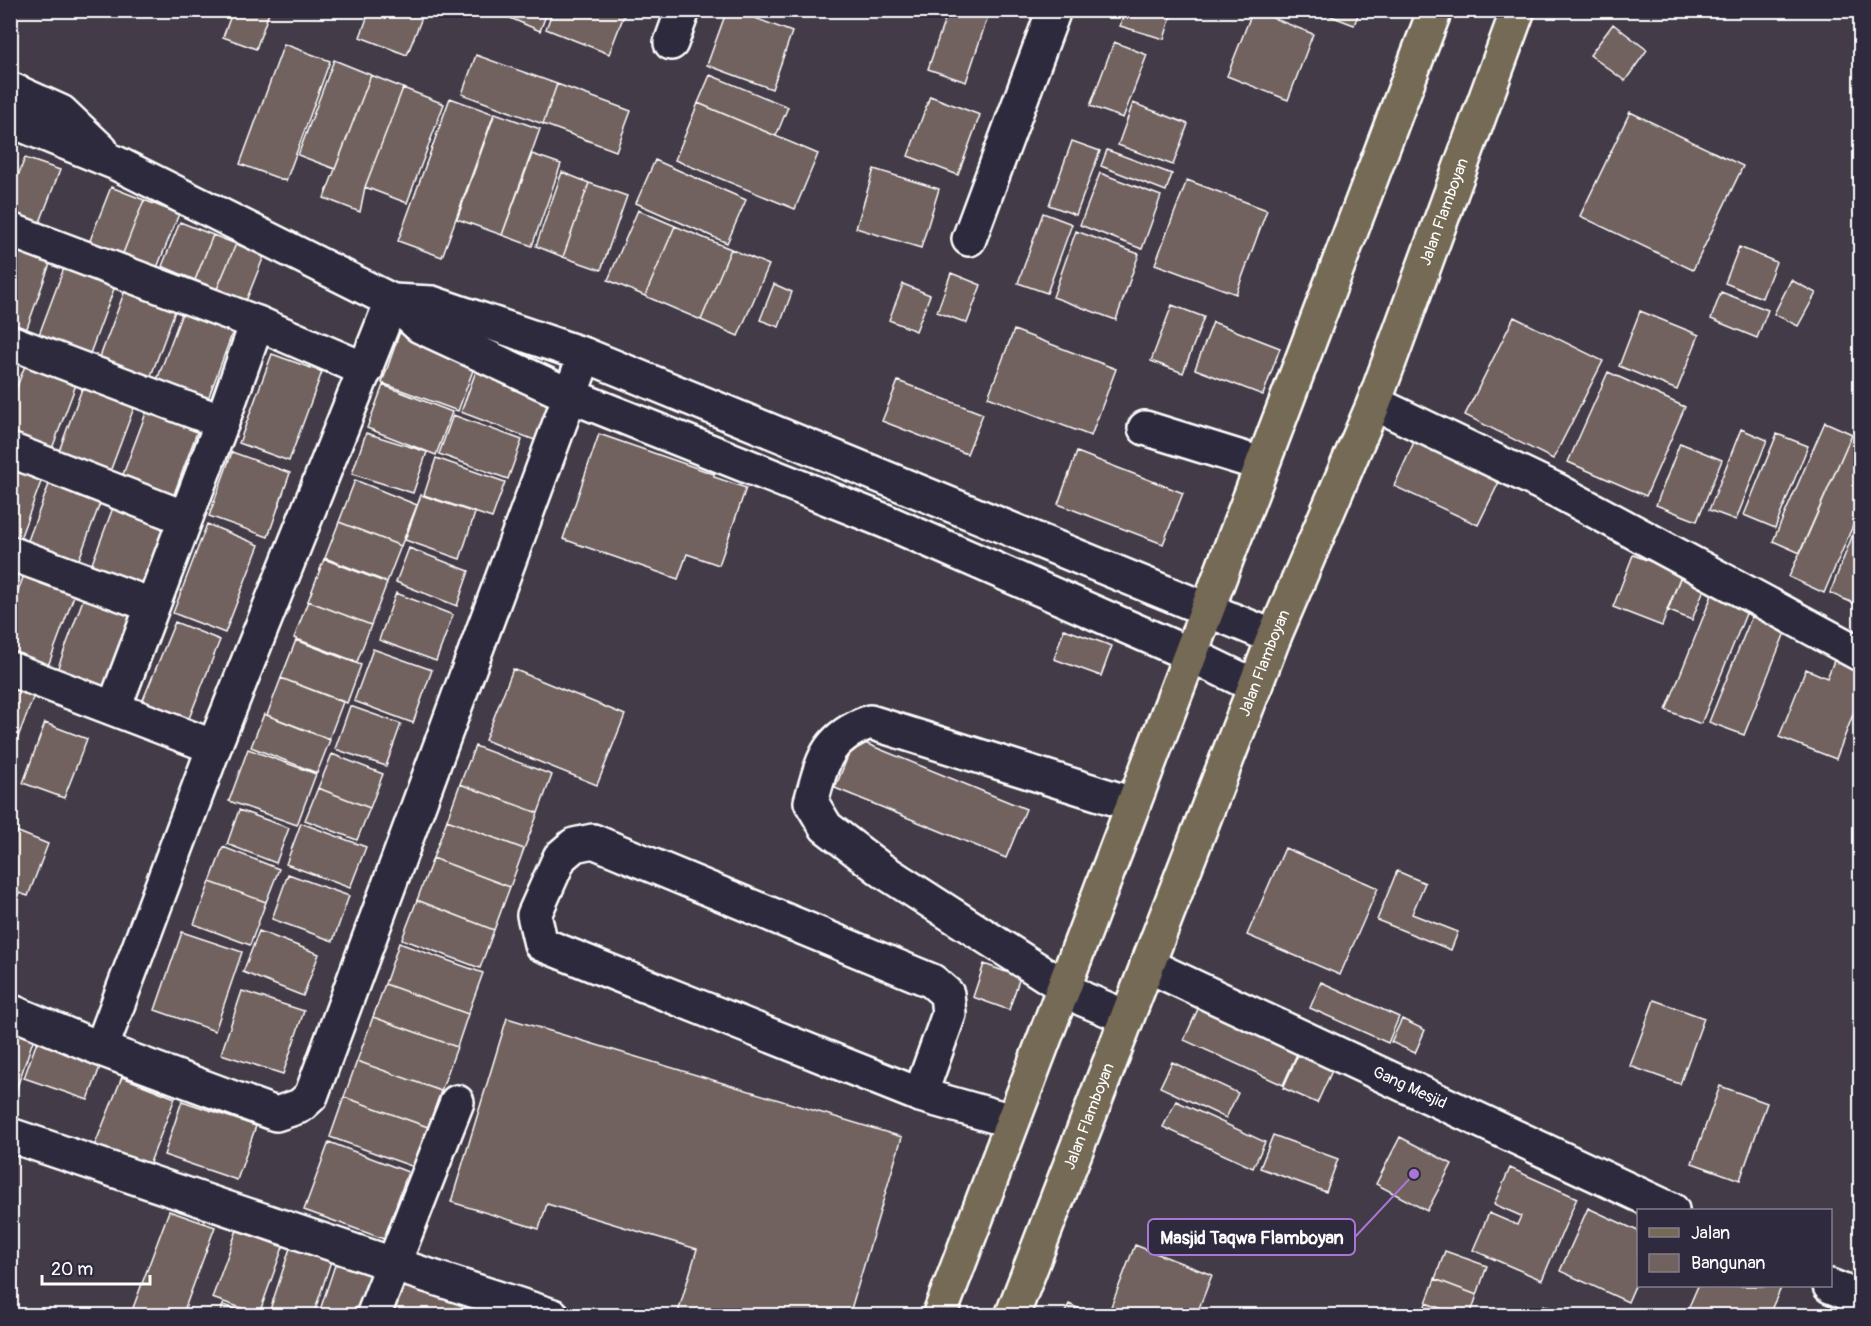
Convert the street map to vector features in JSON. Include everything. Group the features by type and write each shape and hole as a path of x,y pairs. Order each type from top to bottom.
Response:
{"main road":[{"path":"939,1316 1435,10"},
{"name":"Jalan Flamboyan","path":"1012,1316 1274,637 1374,403 1518,10"}],"street":[{"path":"671,43 683,10"},
{"path":"969,239 1053,10"},
{"path":"10,89 61,112 116,163"},
{"path":"10,120 116,163 392,301 420,326 569,395 885,520 1189,654 1255,686"},
{"path":"10,230 257,322 366,370"},
{"path":"392,301 432,303 585,355 1274,637"},
{"path":"101,1049 214,747 392,301"},
{"path":"114,708 151,605 222,423 257,322"},
{"path":"10,342 222,423"},
{"path":"10,1011 101,1049 276,1114 300,1106 311,1096 585,355"},
{"path":"1374,403 1558,491 1860,654"},
{"path":"1145,428 1261,464"},
{"path":"10,450 185,518"},
{"path":"10,553 151,605"},
{"path":"10,669 214,747"},
{"path":"1126,1017 1083,999 1063,987 882,870 826,827 811,802 825,754 848,730 870,722 1132,804"},
{"path":"920,1095 949,1014 947,994 932,981 593,841 574,845 560,857 534,915 541,944 920,1095 1012,1121"},
{"name":"Gang Mesjid","path":"1147,965 1670,1209"},
{"path":"373,1316 457,1102"},
{"path":"10,1135 553,1316"},
{"path":"1832,1287 1860,1298"}],"building":[{"path":"233,10 270,10 256,49 223,37"},
{"path":"370,10 425,10 407,55 360,37"},
{"path":"492,10 548,10 540,31"},
{"path":"553,10 626,10 609,54 546,29"},
{"path":"727,10 734,10 792,32 772,89 707,65"},
{"path":"948,10 990,10 966,82 928,69"},
{"path":"1125,10 1173,10 1164,39 1120,26"},
{"path":"1253,10 1313,34 1288,100 1227,76"},
{"path":"1315,10 1360,10 1354,25"},
{"path":"1613,24 1647,50 1625,81 1590,55"},
{"path":"1114,42 1147,55 1123,118 1090,106"},
{"path":"284,44 330,61 286,181 240,164"},
{"path":"476,55 557,84 543,124 462,94"},
{"path":"334,60 371,75 335,169 298,155"},
{"path":"371,75 403,88 365,187 360,212 324,198"},
{"path":"710,75 788,107 776,136 698,103"},
{"path":"557,84 631,111 616,151 543,124"},
{"path":"403,88 444,104 407,203 365,187"},
{"path":"930,96 980,115 958,175 908,156"},
{"path":"450,98 494,114 442,257 398,241"},
{"path":"698,103 818,154 795,209 675,160"},
{"path":"1133,103 1188,124 1173,165 1118,145"},
{"path":"1630,112 1743,166 1693,270 1580,216"},
{"path":"495,113 540,129 502,235 457,219"},
{"path":"10,134 18,137 10,160"},
{"path":"1072,141 1100,151 1076,215 1049,205"},
{"path":"1107,150 1172,174 1166,191 1101,166"},
{"path":"532,154 561,164 532,246 502,235"},
{"path":"25,158 60,170 37,230 10,220 10,196"},
{"path":"655,160 746,200 727,243 636,203"},
{"path":"874,169 939,189 921,248 856,228"},
{"path":"562,172 589,183 563,257 536,246"},
{"path":"1100,173 1161,196 1142,249 1080,225"},
{"path":"1187,180 1267,210 1236,294 1155,264"},
{"path":"589,183 627,196 601,270 563,257"},
{"path":"111,187 144,200 120,261 87,248"},
{"path":"144,200 179,214 154,275 120,261"},
{"path":"638,210 675,226 645,296 608,280"},
{"path":"1043,213 1072,224 1047,293 1018,283"},
{"path":"180,222 213,235 195,280 162,266"},
{"path":"675,226 731,249 701,320 645,296"},
{"path":"1076,231 1139,254 1116,320 1053,297"},
{"path":"213,235 236,244 217,289 195,280"},
{"path":"10,243 52,258 23,339 10,334"},
{"path":"236,244 264,256 246,301 217,289"},
{"path":"1739,247 1776,262 1762,298 1725,283"},
{"path":"731,249 769,265 738,336 701,320"},
{"path":"67,260 118,278 88,359 37,340"},
{"path":"951,273 981,285 967,323 937,312"},
{"path":"1791,280 1816,293 1798,326 1774,314"},
{"path":"774,284 792,292 779,327 760,320"},
{"path":"903,284 930,295 916,331 889,320"},
{"path":"127,285 178,303 148,384 97,365"},
{"path":"1721,292 1768,310 1757,338 1711,319"},
{"path":"1172,305 1204,317 1183,373 1151,361"},
{"path":"184,308 235,326 205,407 154,388"},
{"path":"1640,311 1699,335 1677,390 1619,366"},
{"path":"1514,317 1603,361 1553,459 1465,415"},
{"path":"1213,322 1280,348 1263,395 1195,369"},
{"path":"402,326 479,354 458,411 382,383"},
{"path":"1014,330 1116,369 1091,436 988,397"},
{"path":"272,354 322,372 289,461 239,443"},
{"path":"29,355 80,374 50,454 10,440 10,405"},
{"path":"479,363 558,392 540,442 461,412"},
{"path":"1608,372 1685,407 1646,496 1568,462"},
{"path":"86,378 138,397 108,477 56,459"},
{"path":"898,381 983,414 967,454 882,421"},
{"path":"383,385 452,412 436,455 367,428"},
{"path":"149,405 200,424 170,505 119,485"},
{"path":"453,415 522,440 508,479 439,454"},
{"path":"1825,422 1852,434 1800,553 1773,541"},
{"path":"1741,429 1767,440 1736,520 1709,510"},
{"path":"366,433 427,452 413,493 352,474"},
{"path":"599,434 714,474 714,477 746,488 719,565 687,554 678,579 563,539"},
{"path":"1777,434 1808,446 1775,528 1744,515"},
{"path":"1852,434 1860,437 1860,509 1824,593 1789,577"},
{"path":"1415,440 1500,480 1478,525 1394,486"},
{"path":"1680,443 1722,460 1697,521 1656,505"},
{"path":"232,452 290,473 268,537 209,516"},
{"path":"1077,452 1183,493 1163,544 1058,504"},
{"path":"436,458 505,482 492,518 424,495"},
{"path":"10,459 45,471 15,552 10,550"},
{"path":"54,471 105,490 75,570 24,551"},
{"path":"355,480 417,505 401,546 339,522"},
{"path":"421,495 475,513 460,559 405,540"},
{"path":"117,497 168,515 138,596 87,577"},
{"path":"1860,516 1860,606 1830,593"},
{"path":"339,522 401,546 387,582 325,558"},
{"path":"207,524 259,545 225,633 173,613"},
{"path":"409,548 469,571 457,606 396,582"},
{"path":"1633,555 1682,573 1662,626 1613,607"},
{"path":"324,559 387,583 371,625 308,601"},
{"path":"10,565 19,568 10,590"},
{"path":"27,567 78,585 48,666 10,652 10,612"},
{"path":"1682,573 1706,584 1692,620 1667,610"},
{"path":"87,589 137,608 108,689 57,670"},
{"path":"1714,590 1750,604 1701,724 1666,710"},
{"path":"396,593 453,615 436,661 379,640"},
{"path":"308,601 371,625 357,662 294,638"},
{"path":"1752,616 1786,630 1744,735 1709,722"},
{"path":"175,622 220,640 186,726 140,707"},
{"path":"1064,629 1112,646 1101,676 1054,659"},
{"path":"296,640 361,665 347,703 281,678"},
{"path":"373,649 432,670 413,723 354,701"},
{"path":"1836,656 1860,665 1860,696 1836,759 1779,737 1806,669 1827,678"},
{"path":"513,669 625,715 597,785 485,740"},
{"path":"10,675 38,685 10,758"},
{"path":"281,678 343,702 329,739 267,715"},
{"path":"350,706 401,724 386,766 335,749"},
{"path":"264,714 330,740 317,773 251,747"},
{"path":"45,723 87,739 64,798 23,783"},
{"path":"855,739 1026,809 1006,858 835,788"},
{"path":"475,746 552,775 538,813 460,784"},
{"path":"248,749 316,774 297,825 229,801"},
{"path":"332,754 383,774 370,808 318,788"},
{"path":"460,784 538,813 524,849 447,820"},
{"path":"318,788 370,808 357,840 305,820"},
{"path":"239,810 289,828 276,863 227,844"},
{"path":"447,820 524,849 510,887 433,858"},
{"path":"301,823 366,847 350,888 286,864"},
{"path":"16,831 48,844 28,896 10,890 10,845"},
{"path":"223,847 279,869 266,902 210,882"},
{"path":"1285,848 1378,888 1340,975 1247,935"},
{"path":"433,858 510,887 494,930 417,900"},
{"path":"1397,871 1425,883 1412,914 1458,932 1451,950 1377,920"},
{"path":"288,874 349,896 333,941 272,919"},
{"path":"210,882 266,902 250,945 194,924"},
{"path":"417,900 494,930 480,968 402,939"},
{"path":"259,931 319,954 303,996 243,972"},
{"path":"182,932 242,952 215,1031 155,1010"},
{"path":"399,943 483,973 468,1014 385,984"},
{"path":"984,964 1020,977 1009,1010 973,997"},
{"path":"1321,982 1399,1017 1388,1043 1310,1008"},
{"path":"385,984 468,1014 457,1047 373,1017"},
{"path":"242,991 304,1011 283,1074 221,1054"},
{"path":"1202,1000 1301,1045 1283,1085 1184,1040"},
{"path":"1654,1000 1704,1018 1680,1084 1630,1066"},
{"path":"10,1016 38,1026 14,1096 10,1095"},
{"path":"373,1017 457,1047 441,1091 357,1061"},
{"path":"507,1018 902,1137 849,1316 677,1316 697,1249 547,1204 539,1229 451,1202"},
{"path":"1402,1019 1425,1030 1415,1053 1391,1042"},
{"path":"41,1030 105,1053 88,1100 24,1078"},
{"path":"1302,1046 1336,1062 1317,1103 1283,1088"},
{"path":"357,1061 441,1091 428,1127 344,1097"},
{"path":"1172,1062 1238,1093 1226,1118 1160,1087"},
{"path":"122,1077 175,1098 146,1173 92,1152"},
{"path":"1720,1086 1767,1103 1740,1180 1692,1163"},
{"path":"344,1097 428,1127 414,1167 330,1137"},
{"path":"182,1101 256,1126 237,1180 164,1155"},
{"path":"1176,1101 1265,1142 1253,1168 1163,1127"},
{"path":"1273,1135 1338,1159 1326,1192 1260,1168"},
{"path":"1400,1137 1452,1164 1427,1211 1376,1184"},
{"path":"329,1142 408,1172 384,1239 304,1210"},
{"path":"1510,1168 1577,1198 1542,1280 1473,1250 1489,1213 1517,1225 1521,1216 1494,1204"},
{"path":"1588,1208 1637,1231 1637,1281 1628,1302 1560,1271"},
{"path":"169,1211 215,1227 182,1316 130,1316"},
{"path":"237,1230 283,1247 259,1314 212,1298"},
{"path":"291,1245 332,1258 313,1316 268,1316"},
{"path":"1135,1245 1212,1275 1196,1316 1126,1316 1110,1309"},
{"path":"1445,1251 1487,1266 1477,1295 1435,1279"},
{"path":"336,1262 372,1273 359,1316 318,1316"},
{"path":"1435,1279 1477,1295 1470,1316 1461,1316 1426,1303"},
{"path":"404,1283 484,1311 482,1316 393,1316"},
{"path":"1698,1287 1782,1287 1768,1316 1685,1316"},
{"path":"1426,1303 1461,1316 1422,1316"},
{"path":"1069,1304 1094,1316 1063,1316"},
{"path":"223,1305 256,1316 219,1316"},
{"path":"1544,1305 1567,1316 1539,1316"}],"place":[{"name":"Masjid Taqwa Flamboyan","path":"1414,1174"}]}
